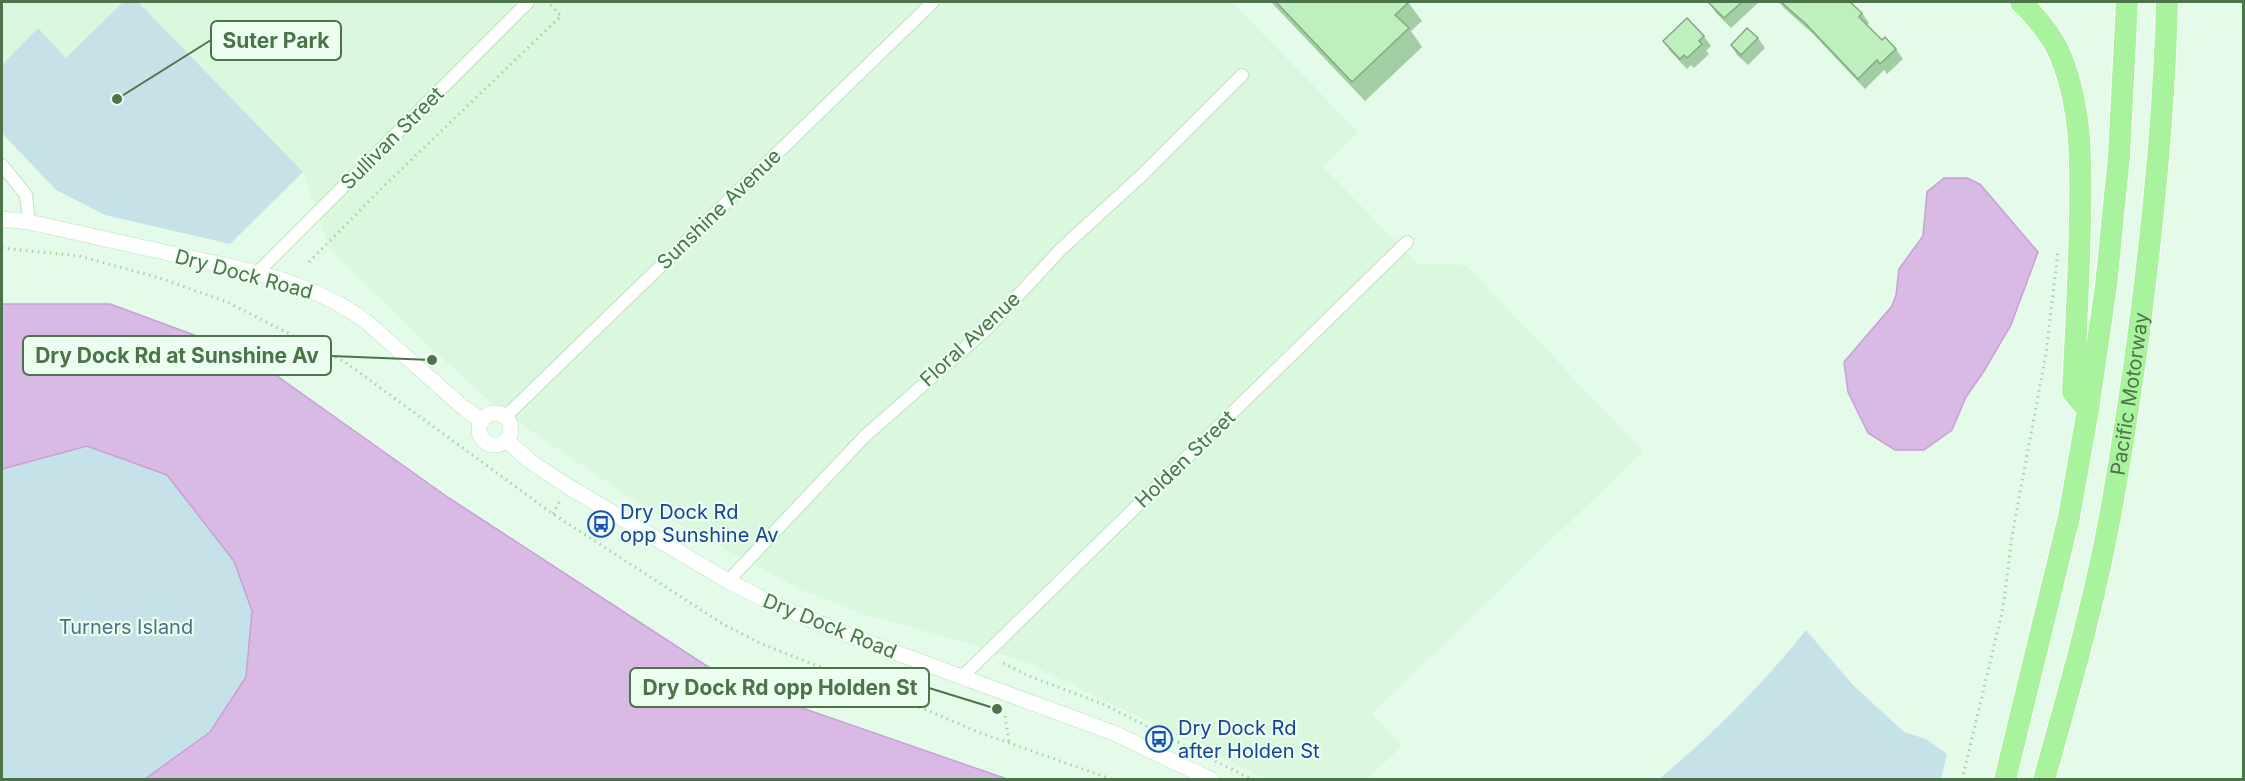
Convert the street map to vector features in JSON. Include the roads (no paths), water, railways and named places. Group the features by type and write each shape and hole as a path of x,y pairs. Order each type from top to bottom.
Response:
{"highway":[{"path":"2021,2 2037,19 2061,54 2075,99 2081,151 2073,392 2088,410"},
{"name":"Pacific Motorway","path":"2005,780 2069,517 2088,410 2106,286 2119,156 2127,2"},
{"name":"Pacific Motorway","path":"2044,780 2084,638 2122,449 2143,302 2158,166 2167,2"}],"street":[{"name":"Sullivan Street","path":"256,274 525,2"},
{"name":"Sunshine Avenue","path":"505,417 933,2"},
{"name":"Floral Avenue","path":"728,581 865,436 984,332 1061,249 1141,176 1242,75"},
{"path":"2,165 26,195 29,222"},
{"name":"Dry Dock Road","path":"2,219 29,222 256,274 326,296 353,311 465,409 482,421"},
{"name":"Holden Street","path":"962,677 1407,242"},
{"path":"493,414 505,417 511,429 506,440 494,445 484,441 479,432 482,421 493,414"},
{"name":"Dry Dock Road","path":"506,440 531,462 569,487 728,581 783,609 1114,733 1212,780"}],"place":[{"name":"Suter Park","path":"117,99"},
{"name":"Dry Dock Rd at Sunshine Av","path":"432,360"},
{"name":"Dry Dock Rd opp Sunshine Av","path":"601,524"},
{"name":"Dry Dock Rd opp Holden St","path":"997,709"},
{"name":"Dry Dock Rd after Holden St","path":"1159,739"}],"park label":[{"name":"Turners Island","path":"126,627"}]}
